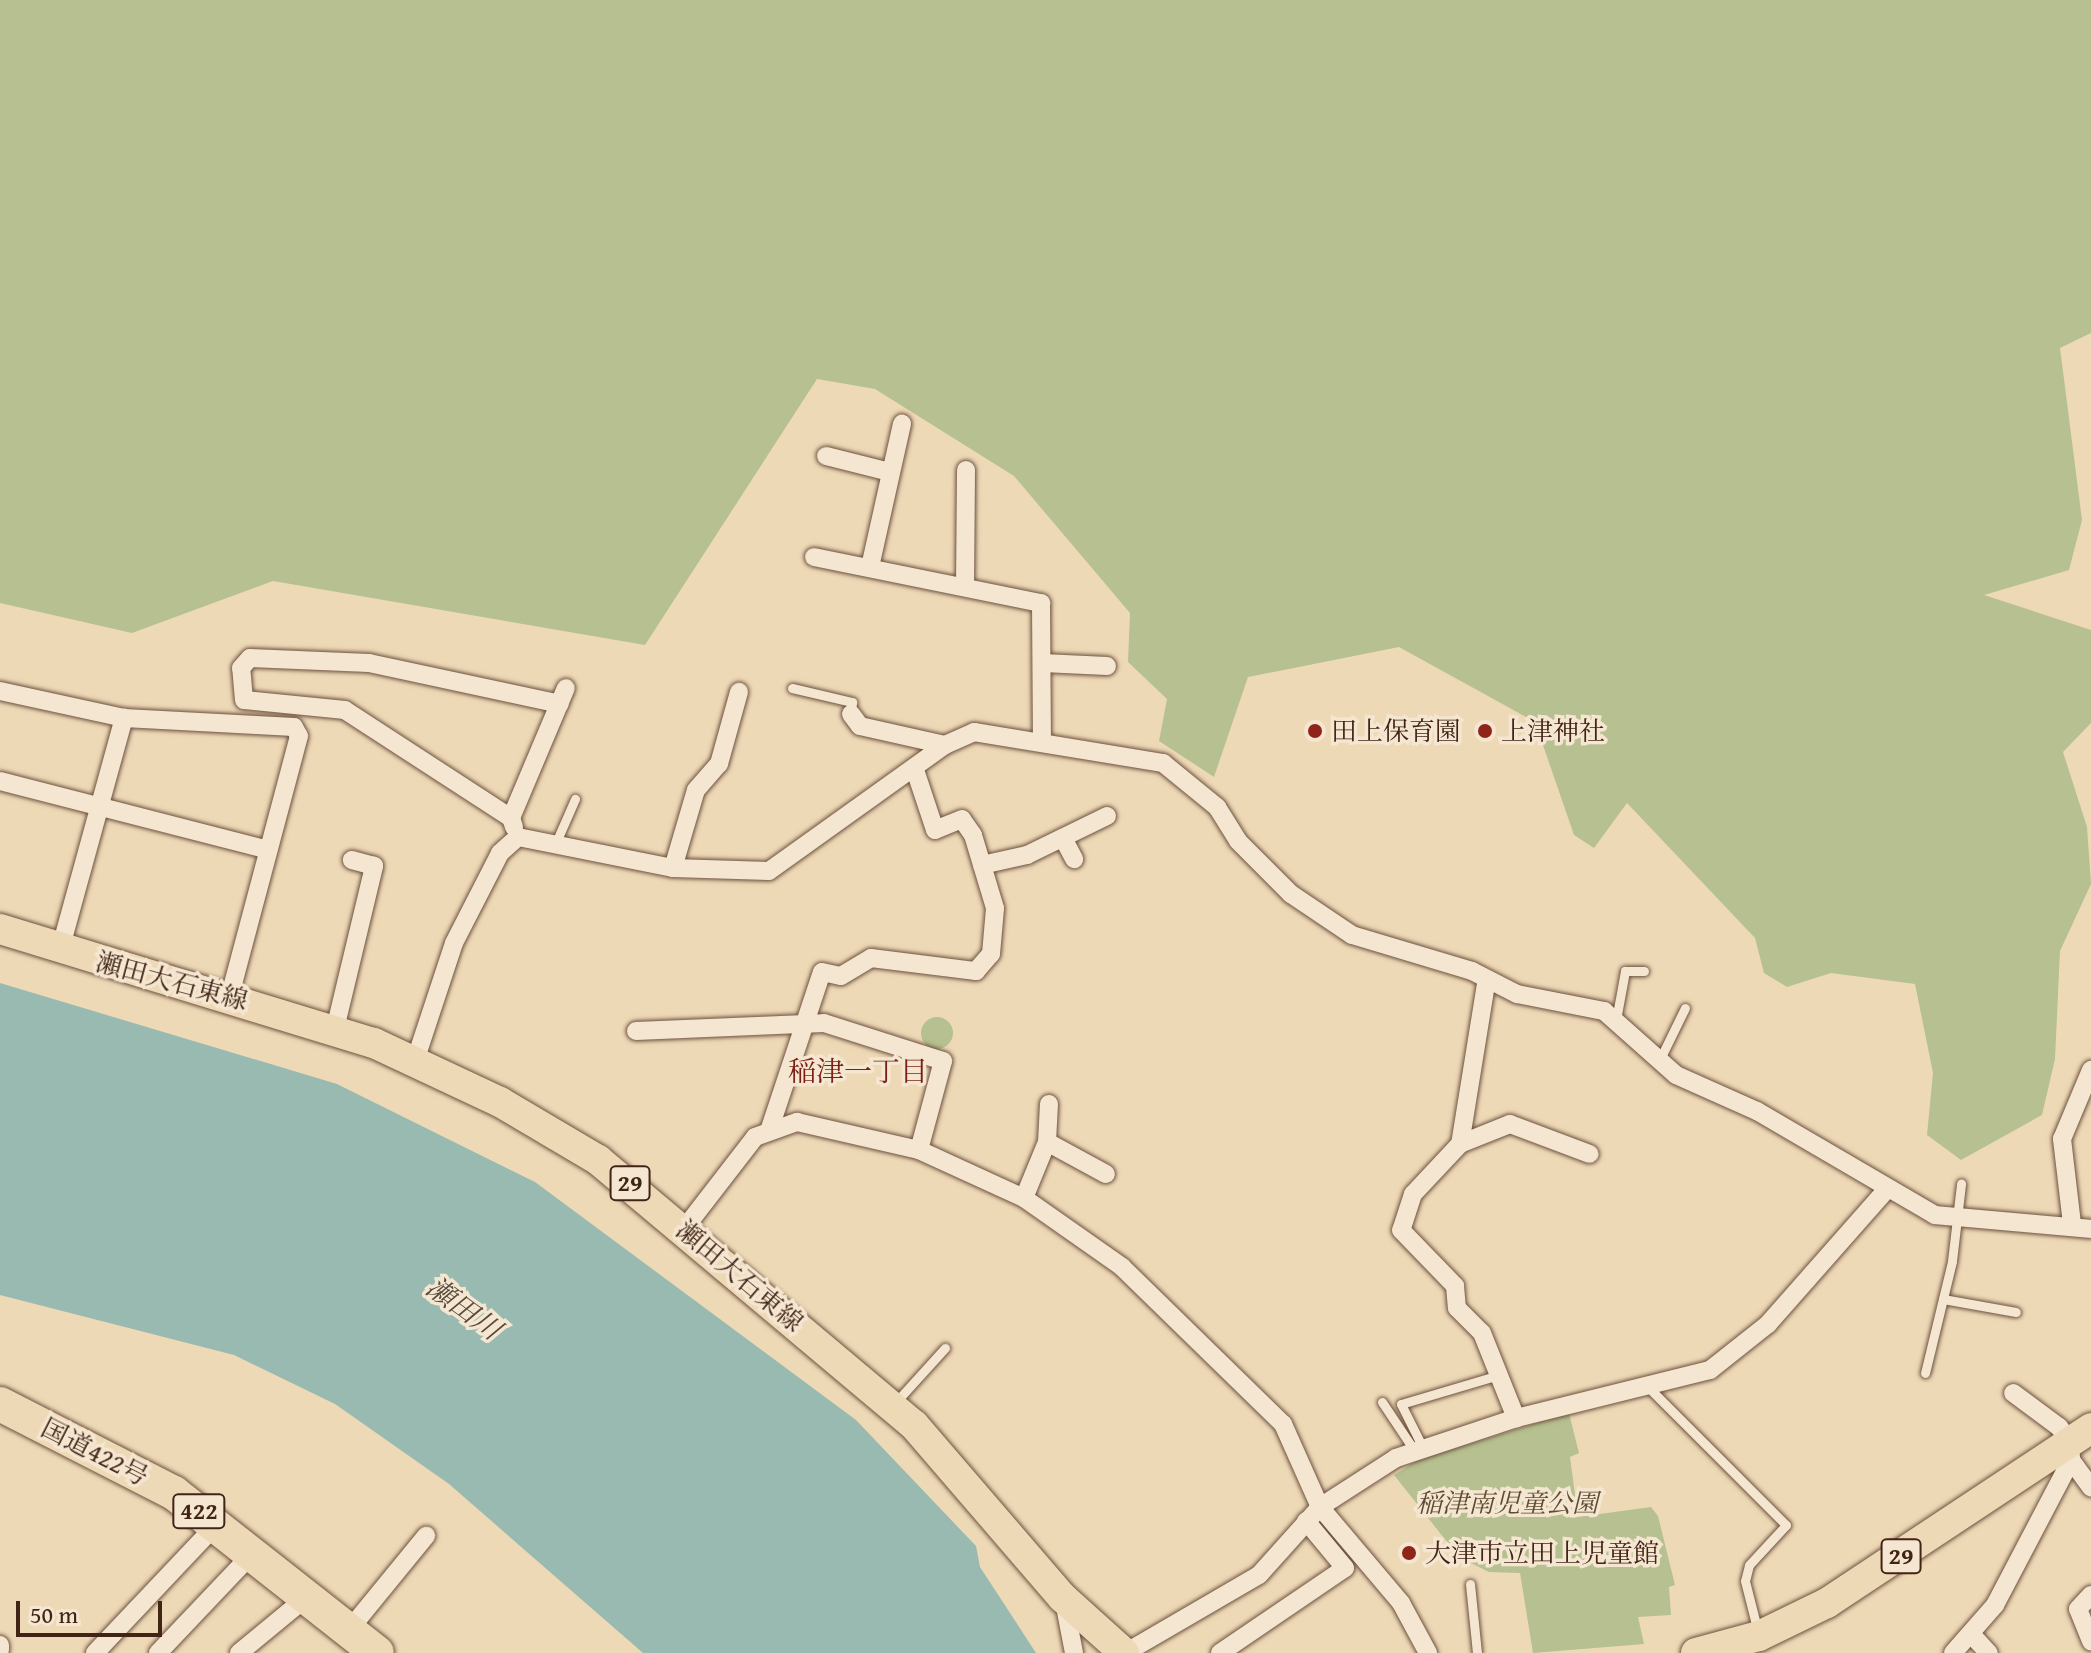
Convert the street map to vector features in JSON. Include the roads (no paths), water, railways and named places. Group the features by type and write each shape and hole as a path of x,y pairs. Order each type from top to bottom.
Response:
{"highway":[{"name":"国道422号","path":"0,1404 133,1470 217,1524 377,1653"}],"main road":[{"name":"瀬田大石東線","path":"0,929 60,950 230,995 335,1029 415,1061 574,1144 684,1229 940,1448 1063,1598 1123,1653"},
{"name":"29","path":"1696,1653 1762,1644 2077,1443"}],"street":[{"path":"870,567 902,424"},
{"path":"826,456 890,472"},
{"path":"965,586 966,470"},
{"path":"814,557 1041,603 1042,742"},
{"path":"511,818 563,696 369,663 250,658 241,668 244,700 345,710 511,818 518,837"},
{"path":"1043,663 1107,666"},
{"path":"0,691 124,718 294,727 299,736 230,995"},
{"path":"673,868 700,781 719,764 739,692"},
{"path":"851,714 860,726 945,745"},
{"path":"60,950 124,718"},
{"path":"415,1061 454,943 500,853 518,837 557,840 673,868 769,871 915,770 945,745 974,732 1163,763 1217,807 1238,841 1291,894 1373,946 1472,971 1486,984 1591,1006 1616,1020 1658,1064 1757,1111 1886,1190 1960,1219 2072,1224 2091,1229"},
{"path":"770,1128 822,972 841,976 871,958 976,971 991,954 995,908 982,865 962,819 935,830 915,770"},
{"path":"0,781 268,850"},
{"path":"982,865 1063,838 1107,816"},
{"path":"1063,838 1074,859"},
{"path":"335,1029 374,866 352,860"},
{"path":"1460,1144 1486,984"},
{"path":"636,1031 824,1023 943,1061 919,1150"},
{"path":"2072,1224 2062,1139 2091,1070"},
{"path":"1024,1198 1047,1142 1049,1104"},
{"path":"684,1229 743,1149 770,1128 797,1122 919,1150 1024,1198 1122,1267 1283,1424 1320,1507 1401,1603 1428,1653"},
{"path":"1516,1418 1482,1333 1457,1308 1455,1286 1401,1230 1413,1194 1460,1144 1510,1124 1590,1154"},
{"path":"1047,1142 1106,1174"},
{"path":"1103,1653 1123,1653 1259,1575 1320,1507 1418,1448 1516,1418 1687,1380 1736,1355 1886,1190"},
{"path":"2013,1393 2077,1443 2091,1488"},
{"path":"1953,1653 1995,1605 2077,1443"},
{"path":"1220,1653 1345,1568 1306,1521"},
{"path":"98,1652 217,1524"},
{"path":"349,1630 426,1536"},
{"path":"158,1653 253,1553"},
{"path":"2091,1595 2078,1609 2091,1642"},
{"path":"239,1653 307,1597"},
{"path":"1063,1598 1074,1653"},
{"path":"1971,1634 1989,1653"}],"lane":[{"path":"792,688 852,702 851,714"},
{"path":"557,840 575,799"},
{"path":"1616,1020 1625,971 1644,971"},
{"path":"1658,1064 1685,1008"},
{"path":"1925,1373 1960,1219 1961,1184"},
{"path":"1943,1299 2016,1312"},
{"path":"892,1406 945,1348"},
{"path":"1418,1448 1401,1404 1499,1375"},
{"path":"1648,1387 1786,1525 1747,1573 1762,1644"},
{"path":"1382,1402 1418,1448"},
{"path":"1470,1584 1477,1653"}],"water":[{"name":"瀬田川","path":"0,983 337,1084 535,1182 856,1420 976,1546 980,1567 1036,1653 643,1653 449,1484 335,1404 234,1355 0,1295"}],"place":[{"name":"田上保育園","path":"1315,731"},
{"name":"上津神社","path":"1485,731"},
{"name":"大津市立田上児童館","path":"1409,1553"}],"district":[{"name":"稲津一丁目","path":"858,1071"}],"park label":[{"name":"稲津南児童公園","path":"1507,1503"}]}
